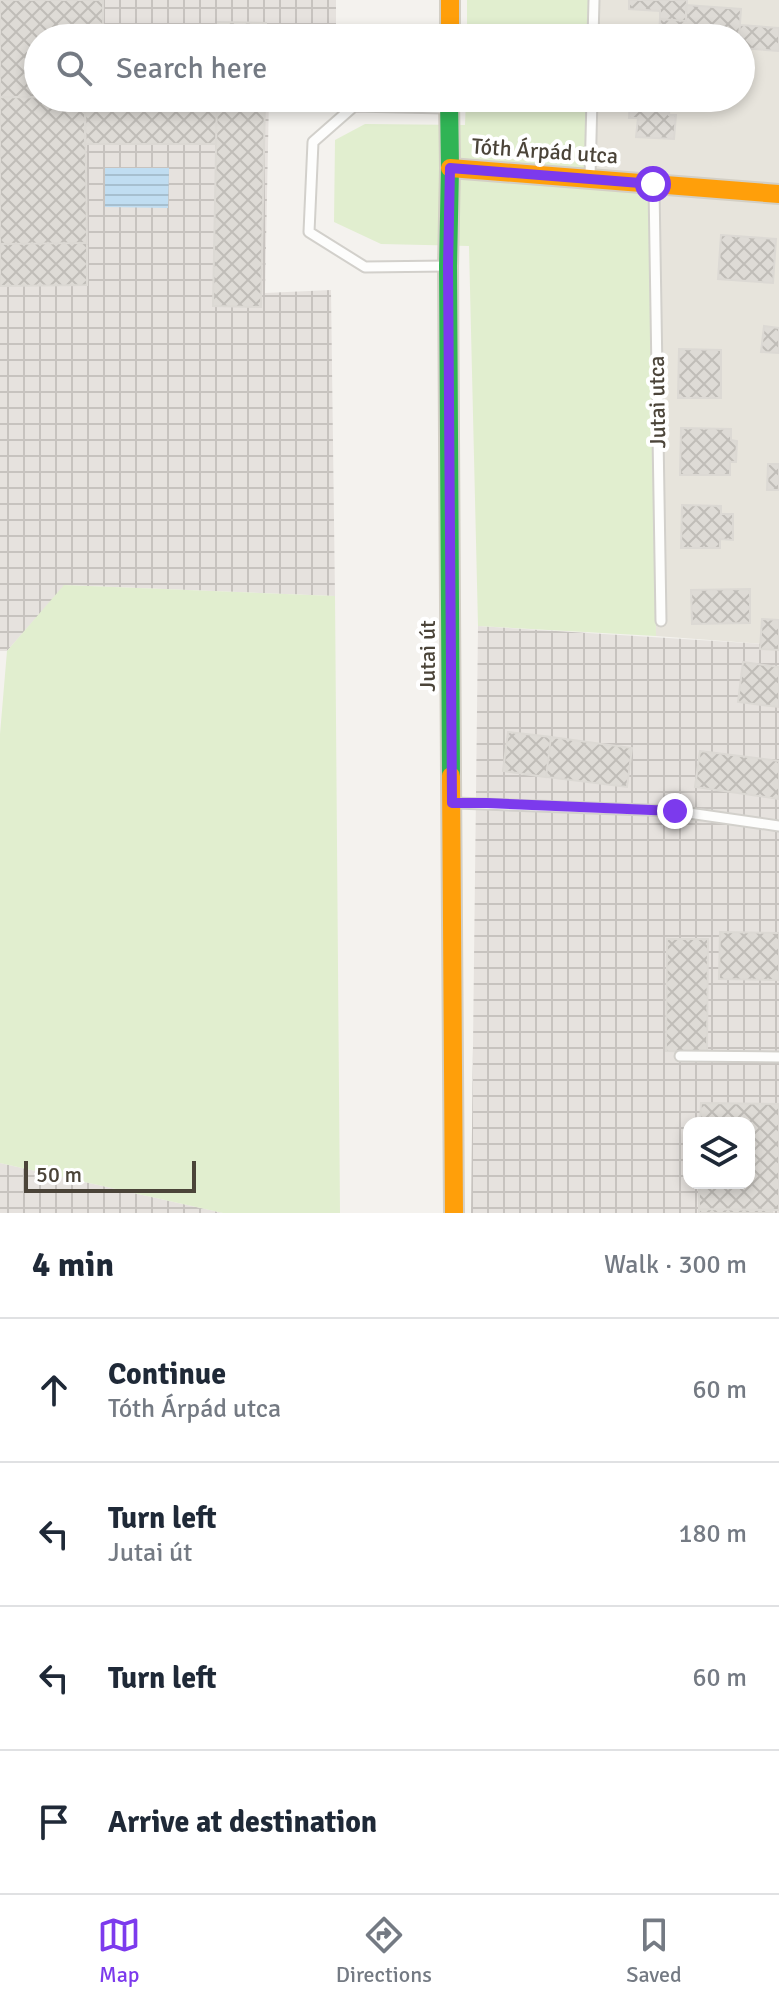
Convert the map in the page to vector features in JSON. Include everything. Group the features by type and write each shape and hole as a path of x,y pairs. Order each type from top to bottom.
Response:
{"main road":[{"path":"450,0 450,24"},
{"name":"Jutai út","path":"449,112 454,1213"},
{"name":"Tóth Árpád utca","path":"450,168 779,194"}],"lane":[{"path":"593,24 594,0"},
{"path":"347,112 313,142 309,232 365,267 448,266"},
{"path":"590,178 592,112"},
{"name":"Jutai utca","path":"653,184 661,621"},
{"path":"452,803 675,811 779,826"},
{"path":"680,1056 779,1057"}],"shaded area":[{"path":"0,0 336,0 336,24 24,24 24,112 269,112 265,293 331,290 335,596 65,585 7,651 0,651"},
{"path":"596,0 779,0 779,645 656,636 653,184 590,178 592,112 755,112 755,24 595,24"},
{"path":"478,626 779,645 779,1213 471,1213"},
{"path":"0,1163 223,1213 0,1213"}],"green space":[{"path":"467,0 596,0 595,24 467,24"},
{"path":"465,112 592,112 590,178 653,184 656,636 478,626 469,246 381,244 334,222 335,140 365,124 465,125"},
{"path":"64,585 335,596 340,1213 223,1213 0,1163 0,734 7,651"}],"water":[{"path":"105,168 169,168 168,208 105,207"}],"building":[{"path":"0,0 103,0 103,24 24,24 24,97 0,97"},
{"path":"629,0 687,0 686,21 660,19 660,11 629,9"},
{"path":"686,5 741,9 740,24 660,24 660,19 686,21"},
{"path":"218,22 266,23 266,24"},
{"path":"755,26 779,28 779,51 755,49"},
{"path":"0,97 24,97 24,112 85,112 87,243 0,244"},
{"path":"85,112 217,112 216,144 85,144"},
{"path":"217,112 265,112 261,307 213,306"},
{"path":"629,112 669,112 669,115 676,115 674,139 636,137 638,118 629,118"},
{"path":"721,235 776,239 773,283 718,279"},
{"path":"87,243 87,285 0,286 0,244"},
{"path":"764,326 779,328 779,353 761,352"},
{"path":"679,349 721,350 721,398 678,398"},
{"path":"681,428 731,429 731,440 737,441 736,462 730,462 730,475 680,475"},
{"path":"768,464 779,464 779,490 767,490"},
{"path":"682,505 721,506 721,514 733,514 733,540 720,539 720,548 681,548"},
{"path":"750,589 750,623 692,624 691,590"},
{"path":"762,619 779,620 779,650 760,649"},
{"path":"743,662 779,667 779,707 738,702"},
{"path":"508,732 551,737 546,777 503,771"},
{"path":"551,737 632,748 627,787 546,777"},
{"path":"700,751 779,761 779,799 695,787"},
{"path":"720,932 779,933 779,980 719,979"},
{"path":"667,939 708,939 707,1052 666,1051"},
{"path":"701,1103 779,1104 779,1210 699,1209 699,1189 755,1189 755,1117 700,1117"},
{"path":"699,1209 772,1210 772,1213 699,1213"}],"traffic: fast":[{"path":"449,112 451,776"}],"traffic: slow":[{"path":"450,0 450,24"},
{"path":"450,168 779,194"},
{"path":"451,776 454,1213"}],"route":[{"path":"653,184 450,168 452,803 675,811"}]}
